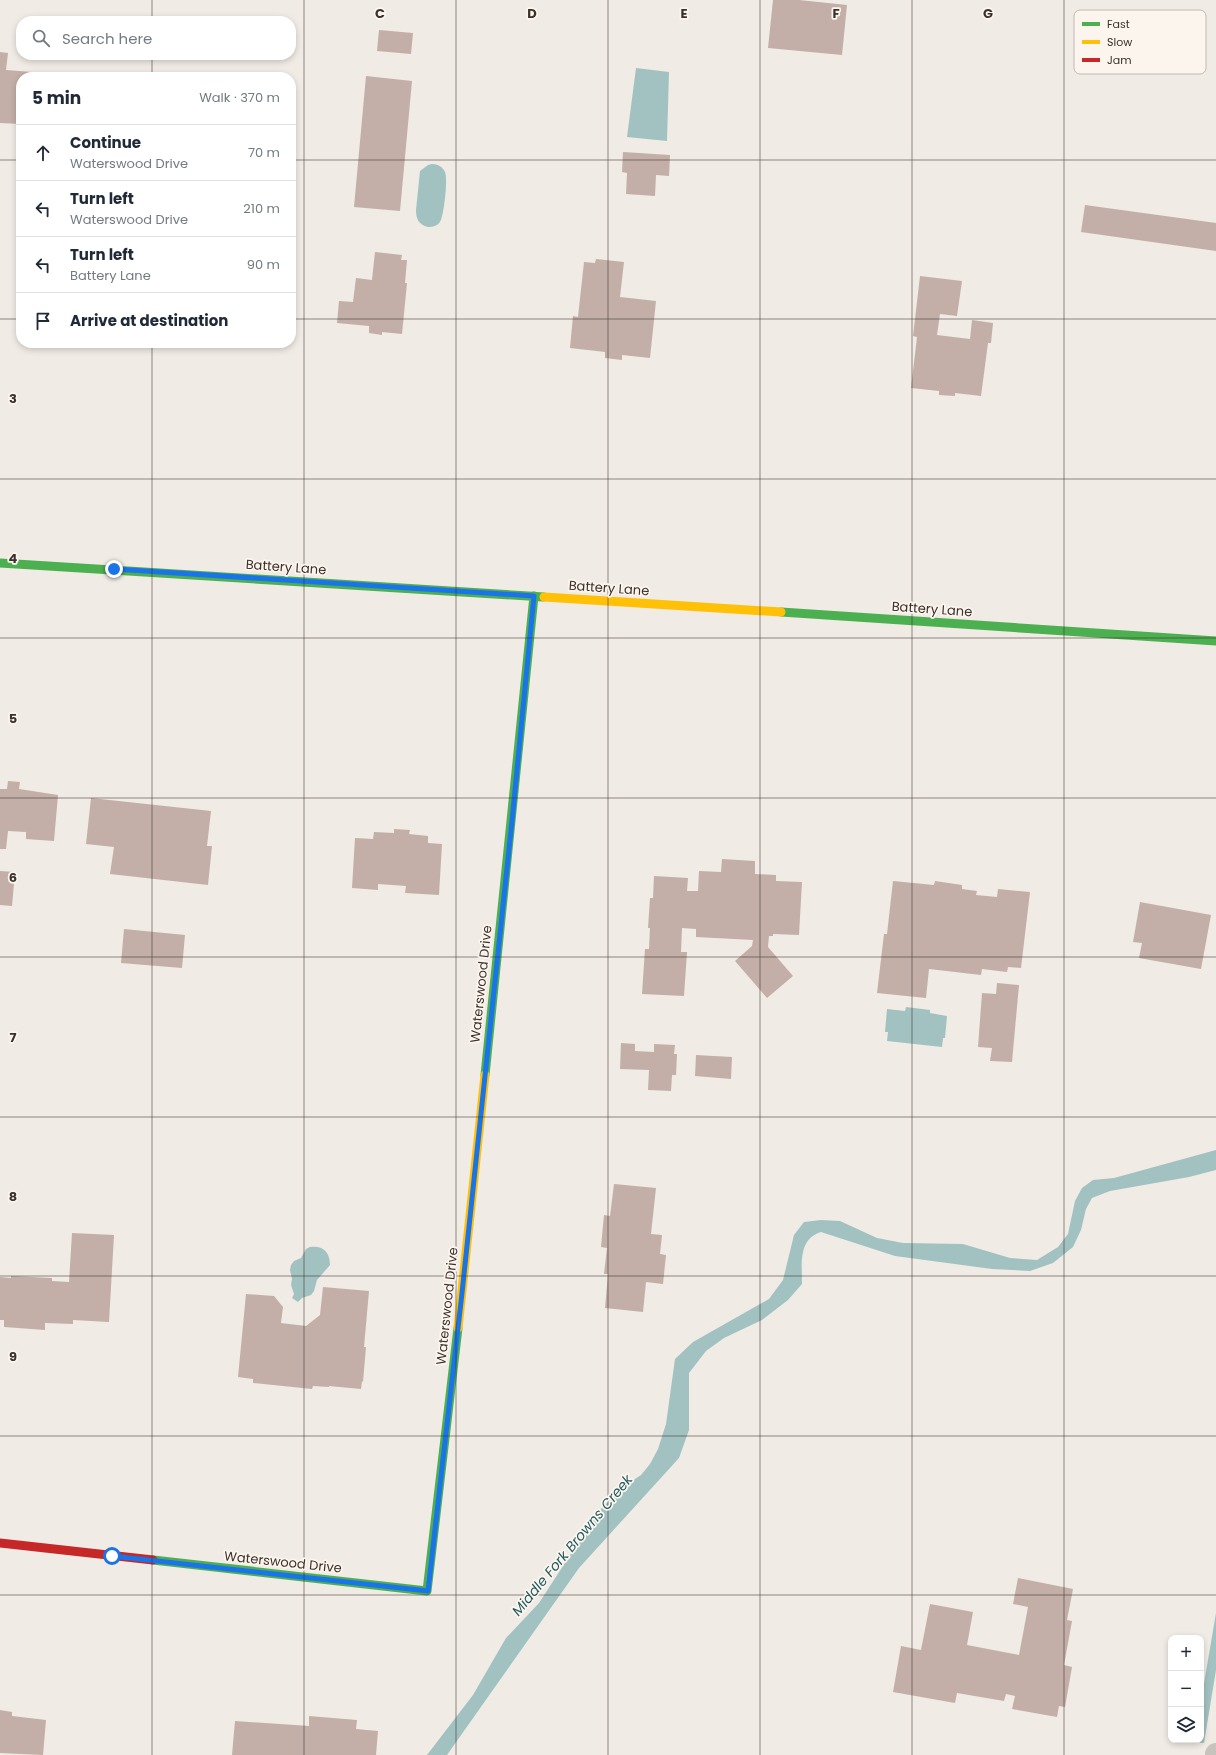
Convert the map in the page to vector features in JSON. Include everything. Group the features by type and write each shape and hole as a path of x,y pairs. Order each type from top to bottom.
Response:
{"street":[{"name":"Battery Lane","path":"0,562 1216,641"},
{"name":"Waterswood Drive","path":"0,1543 428,1591 512,821 534,596"}],"water":[{"path":"636,68 669,72 667,141 627,137"},
{"path":"432,164 440,166 444,170 446,176 446,189 443,213 440,222 435,226 428,227 422,225 419,221 416,210 420,171"},
{"path":"906,1007 930,1010 930,1013 947,1016 945,1038 943,1038 942,1047 887,1041 888,1032 885,1032 887,1009 905,1011"},
{"path":"1216,1150 1216,1170 1189,1177 1110,1191 1092,1198 1086,1209 1081,1230 1073,1247 1053,1263 1030,1271 992,1269 895,1256 821,1232 814,1235 808,1240 803,1253 802,1284 788,1300 762,1320 724,1338 706,1351 689,1373 689,1430 679,1458 579,1568 447,1755 427,1755 473,1695 506,1638 539,1603 598,1512 623,1487 641,1475 650,1464 658,1449 666,1424 675,1359 693,1342 769,1299 783,1280 794,1235 804,1222 821,1220 840,1221 877,1238 903,1243 963,1244 1010,1258 1037,1260 1058,1247 1068,1234 1075,1201 1082,1188 1093,1180 1114,1178"},
{"path":"310,1247 319,1247 325,1250 329,1256 330,1265 317,1280 314,1291 311,1295 302,1298 298,1302 292,1298 294,1294 291,1285 291,1265 294,1261 301,1258 306,1249"},
{"path":"1216,1613 1216,1670 1204,1743 1204,1683"}],"building":[{"path":"773,0 799,0 847,5 842,55 768,48"},
{"path":"379,30 413,33 411,54 377,51"},
{"path":"0,52 8,53 6,70 32,72 16,72 16,124 0,123"},
{"path":"366,76 412,81 400,211 354,207"},
{"path":"623,152 670,155 669,176 656,175 655,196 626,194 627,173 622,172"},
{"path":"1085,205 1216,223 1216,251 1081,232"},
{"path":"375,252 402,255 401,260 407,260 405,283 407,283 402,334 382,332 382,335 369,333 369,326 337,323 339,301 353,302 356,278 372,280"},
{"path":"596,259 624,262 620,297 656,301 650,358 622,355 622,360 605,358 605,352 570,348 573,316 578,317 584,262 595,263"},
{"path":"920,276 962,281 957,316 940,314 937,335 970,339 972,320 993,323 991,343 988,343 981,396 955,393 955,396 939,395 939,391 911,388 917,337 913,336"},
{"path":"8,781 20,782 19,789 58,795 54,841 26,839 26,832 8,831 6,849 0,849 0,789 7,789"},
{"path":"91,798 211,811 207,846 212,846 208,885 110,874 114,847 86,844"},
{"path":"394,829 410,830 409,834 428,836 428,843 442,844 439,895 405,893 406,886 378,884 378,890 352,888 355,838 373,839 374,832 394,833"},
{"path":"722,859 755,861 755,874 776,875 776,881 802,882 799,935 773,934 773,936 769,936 768,947 793,976 767,998 735,961 752,946 753,940 696,937 696,929 682,928 681,952 687,952 684,996 642,994 645,949 649,949 650,928 648,928 650,898 653,898 654,876 688,878 687,891 698,891 699,871 721,872"},
{"path":"0,871 15,872 12,906 0,905"},
{"path":"893,881 934,885 935,881 962,885 962,889 977,891 976,895 997,897 998,889 1030,892 1021,968 1008,967 1007,972 982,969 981,975 929,969 926,998 877,993 884,934 887,934"},
{"path":"1140,902 1211,915 1201,969 1139,958 1142,943 1133,942"},
{"path":"124,929 185,935 182,968 121,963"},
{"path":"997,983 1019,985 1012,1062 990,1061 992,1048 978,1047 982,993 996,994"},
{"path":"621,1043 635,1044 635,1051 654,1052 654,1044 675,1045 674,1054 677,1054 676,1075 672,1075 671,1091 648,1090 649,1070 620,1069"},
{"path":"696,1055 732,1057 731,1079 695,1076"},
{"path":"614,1184 656,1188 651,1234 662,1235 660,1254 666,1255 663,1284 646,1282 643,1312 605,1308 608,1274 604,1274 607,1248 601,1247 604,1215 610,1216"},
{"path":"72,1233 114,1235 109,1322 73,1320 73,1324 45,1323 45,1330 4,1327 4,1320 0,1320 0,1277 11,1278 11,1276 52,1278 52,1281 69,1282"},
{"path":"323,1287 369,1291 364,1347 366,1347 361,1389 313,1386 312,1389 253,1383 253,1379 238,1377 246,1294 274,1296 283,1307 281,1323 306,1326 320,1315"},
{"path":"1018,1578 1073,1589 1067,1620 1072,1621 1064,1665 1072,1667 1065,1707 1059,1706 1057,1717 1012,1709 1015,1696 1006,1694 1004,1701 957,1693 955,1703 893,1692 901,1646 921,1650 930,1604 973,1612 967,1645 1019,1655 1028,1607 1013,1604"},
{"path":"0,1710 12,1712 12,1716 46,1720 43,1755 0,1753"},
{"path":"309,1716 357,1720 356,1729 378,1731 376,1755 232,1755 235,1721 309,1726"}],"traffic: fast":[{"path":"0,563 544,597"},
{"path":"485,1075 534,596"},
{"path":"781,612 1216,641"},
{"path":"153,1560 427,1591 458,1328"}],"traffic: slow":[{"path":"544,597 781,612"},
{"path":"458,1328 485,1075"}],"traffic: jam":[{"path":"0,1543 153,1560"}],"route":[{"path":"112,1556 428,1591 462,1293 512,821 534,596 114,569"}],"water label":[{"name":"Middle Fork Browns Creek","path":"572,1545"}]}
